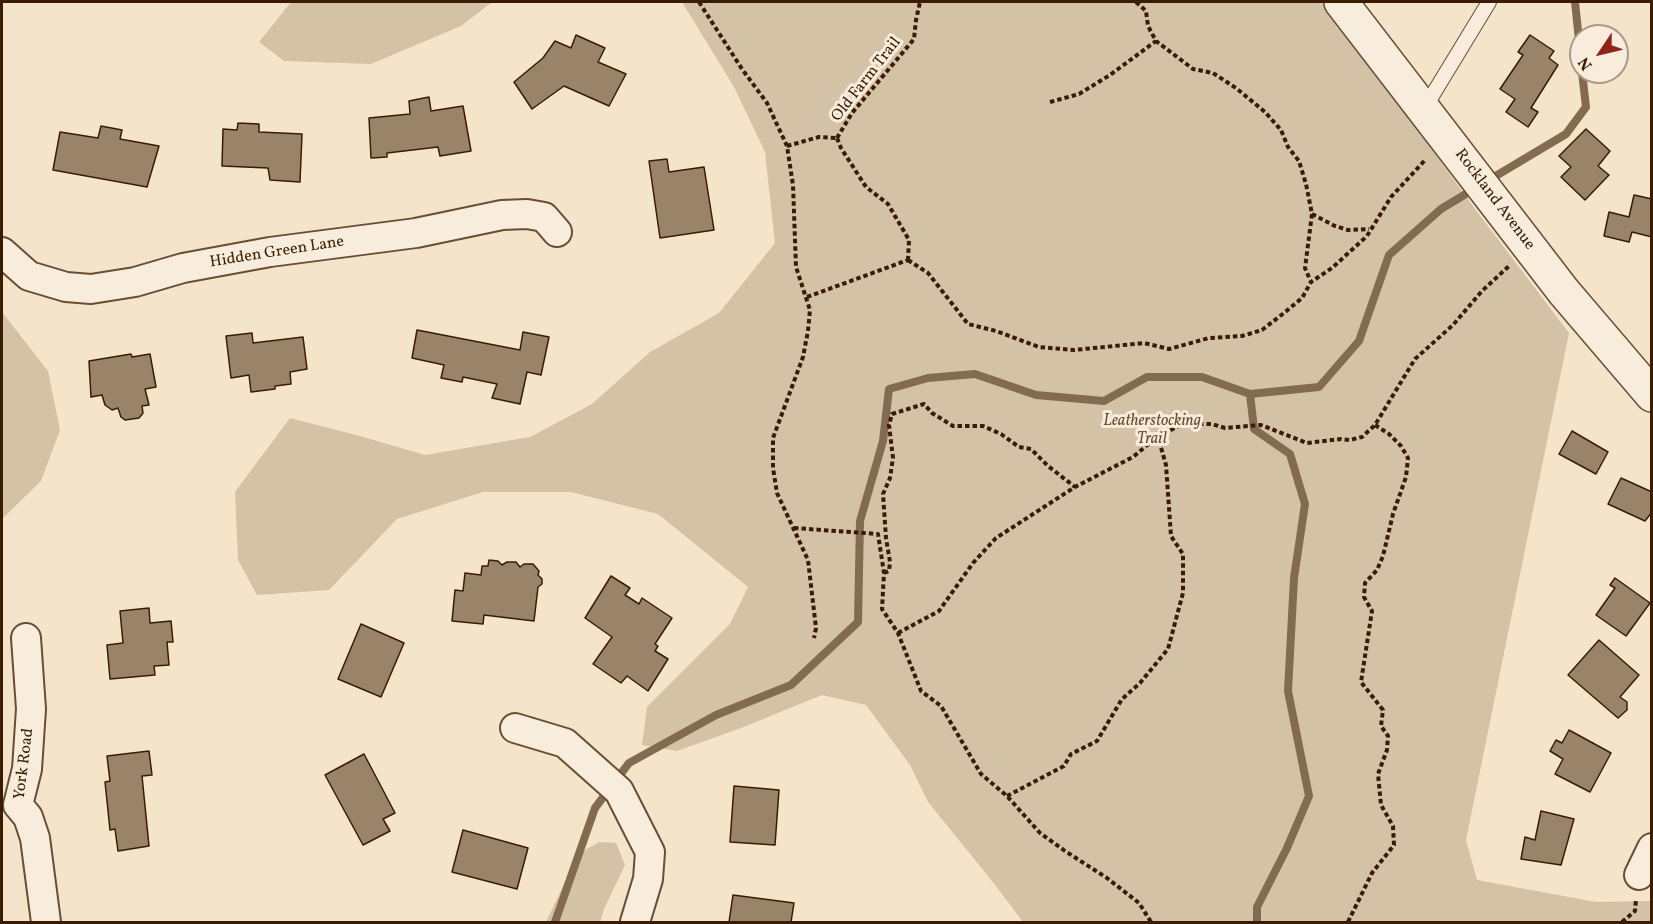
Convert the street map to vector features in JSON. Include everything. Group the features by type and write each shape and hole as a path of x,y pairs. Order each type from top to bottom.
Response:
{"street":[{"name":"Rockland Avenue","path":"1341,2 1564,292 1652,395"},
{"name":"Hidden Green Lane","path":"2,252 29,276 66,287 91,289 135,282 183,268 270,252 416,233 502,216 527,214 544,217 557,232"},
{"name":"York Road","path":"26,638 31,709 27,769 10,804 28,817 35,838 46,922"},
{"path":"516,728 565,743 610,782 650,852 648,879 636,922"},
{"path":"1640,875 1652,848"}],"lane":[{"path":"1424,109 1489,2"}],"path":[{"path":"699,2 767,103 787,146 793,185 796,267 810,310 802,357 773,438 773,468 777,493 808,560 816,628 814,638"},
{"name":"Old Farm Trail","path":"837,138 852,113 914,39 920,2"},
{"path":"1136,2 1146,11 1148,26 1156,41 1193,69 1214,73 1236,88 1265,112 1281,130 1288,147 1299,162 1312,214 1305,268 1311,282"},
{"path":"1050,102 1079,94 1110,75 1156,41"},
{"name":"Old Farm Trail","path":"787,146 819,136 837,138"},
{"name":"Old Farm Trail","path":"837,138 866,187 888,204 909,240 908,260"},
{"path":"807,297 908,260 928,273 968,324 996,331 1039,347 1074,350 1144,344 1169,349 1209,338 1242,336 1262,330 1302,298 1311,282 1332,268 1366,236 1391,197 1421,164 1454,147"},
{"path":"1312,214 1348,230 1370,229"},
{"path":"898,633 939,611 973,563 996,538 1075,487 1133,457 1158,436 1183,424 1212,424 1225,428 1261,425 1307,443 1362,437 1375,425 1415,359 1453,325 1505,268 1533,251"},
{"path":"884,573 889,571 890,562 883,494 890,478 893,458 889,425 892,414 924,404 932,413 953,426 983,426 1001,434 1019,447 1031,449 1075,487"},
{"path":"1348,922 1372,873 1394,845 1393,826 1381,806 1378,774 1387,750 1388,736 1381,726 1383,710 1361,682 1372,611 1364,597 1365,583 1377,570 1383,556 1393,514 1406,477 1408,458 1401,446 1389,434 1375,425"},
{"path":"1007,796 1064,766 1071,754 1097,741 1122,699 1140,683 1168,649 1183,593 1183,554 1171,536 1166,465 1158,436"},
{"path":"793,528 878,534 884,573 882,609 898,633 921,691 941,706 981,774 1007,796 1040,833 1140,903 1151,922"}],"green space":[{"path":"291,2 492,2 461,26 371,64 284,61 259,42"},
{"name":"Leatherstocking Trail","path":"682,2 1324,2 1569,333 1466,840 1477,880 1596,902 1651,901 1651,922 1023,922 928,802 910,765 866,705 822,695 677,751 642,745 647,707 730,624 748,587 658,514 571,492 483,492 397,519 329,590 257,595 238,560 235,492 290,418 425,455 530,437 592,404 650,352 719,313 775,243 765,152 734,87"},
{"path":"2,312 48,371 60,430 41,481 2,519"},
{"path":"599,842 616,843 625,865 600,922 546,922 578,854"}],"building":[{"path":"576,35 605,48 598,62 626,74 609,106 564,86 532,109 514,82 543,58 555,41 571,48"},
{"path":"1530,35 1554,51 1549,58 1558,65 1531,108 1538,112 1528,127 1506,112 1515,99 1500,89 1523,55 1518,52"},
{"path":"429,97 431,111 463,106 471,151 440,156 438,147 387,153 387,157 371,158 369,118 410,114 409,101"},
{"path":"238,123 259,124 259,132 302,134 300,182 270,180 268,168 222,166 223,129 237,130"},
{"path":"101,126 122,130 120,139 159,146 147,187 53,170 60,132 98,138"},
{"path":"1586,129 1610,151 1598,166 1609,175 1585,200 1561,177 1571,167 1559,156"},
{"path":"667,159 669,172 704,167 714,230 660,238 649,161"},
{"path":"1634,195 1652,199 1652,237 1632,232 1629,242 1604,236 1609,212 1629,217"},
{"path":"417,330 520,350 523,332 549,337 541,375 527,372 520,404 492,398 497,384 463,377 462,382 441,378 444,365 412,358"},
{"path":"252,333 253,343 303,337 307,369 290,372 291,384 251,392 249,375 231,378 226,336"},
{"path":"131,354 132,357 150,354 156,387 145,389 149,405 142,406 143,413 139,418 125,420 121,417 118,408 112,410 105,405 102,395 91,397 89,361"},
{"path":"1572,431 1608,452 1596,474 1559,454"},
{"path":"1621,478 1652,492 1652,512 1645,521 1608,504"},
{"path":"489,560 498,561 502,565 507,562 516,562 520,567 524,564 533,564 539,571 538,575 542,579 542,584 538,587 534,621 484,615 483,624 452,621 455,590 463,591 465,573 481,575 482,566 488,566"},
{"path":"611,576 630,588 625,595 639,604 642,598 672,618 655,644 658,646 655,651 668,659 648,691 627,676 621,683 593,664 612,637 585,618"},
{"path":"1615,578 1650,603 1626,636 1596,615 1615,588 1610,585"},
{"path":"149,608 150,623 171,621 173,642 167,642 169,665 154,666 155,675 110,679 107,645 123,643 120,611"},
{"path":"361,624 404,643 381,697 338,679"},
{"path":"1599,640 1639,675 1620,697 1627,702 1627,710 1618,718 1568,675"},
{"path":"1569,730 1611,753 1590,792 1555,774 1563,759 1550,751 1556,740 1562,743"},
{"path":"149,751 152,775 142,776 149,846 118,851 115,829 110,830 105,782 110,781 107,756"},
{"path":"364,754 395,813 383,819 390,831 363,845 325,775"},
{"path":"734,786 779,790 775,845 730,842"},
{"path":"1541,811 1574,819 1561,865 1521,859 1525,837 1535,840"},
{"path":"463,830 528,848 517,889 452,872"},
{"path":"733,895 794,903 791,922 729,922"}],"waterway":[{"path":"1575,2 1577,24"},
{"path":"1489,180 1566,134 1586,107 1583,84"},
{"path":"555,922 595,808 629,763 716,715 791,685 858,622 860,521 883,441 889,389 928,378 975,374 1036,395 1104,401 1147,377 1202,377 1250,394 1319,387 1359,341 1389,255 1441,209 1474,189"},
{"path":"1250,394 1254,429 1290,454 1305,504 1294,578 1288,691 1309,796 1287,848 1257,907 1257,922"}]}
